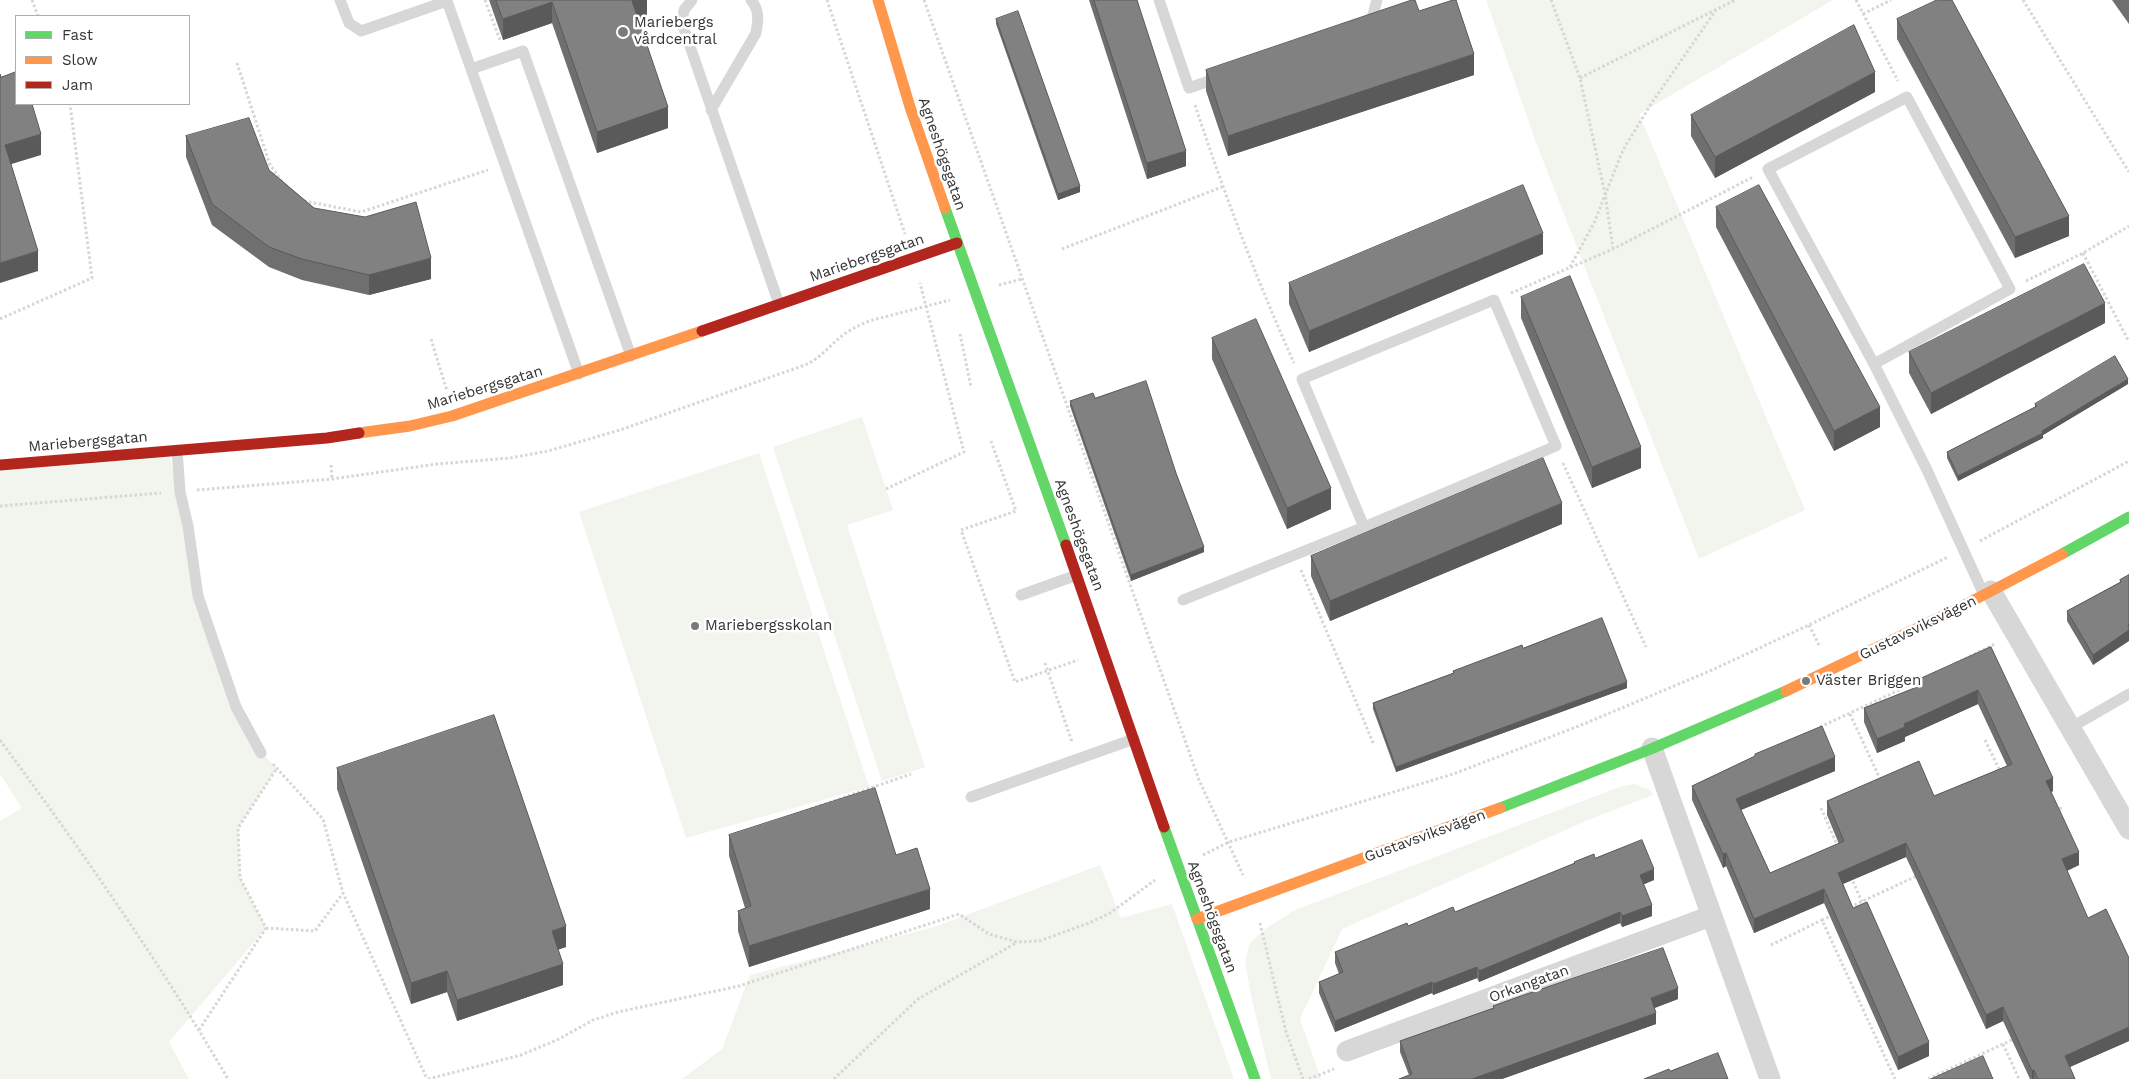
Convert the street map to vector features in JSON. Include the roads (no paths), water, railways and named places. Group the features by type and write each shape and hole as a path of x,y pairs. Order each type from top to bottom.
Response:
{"street":[{"name":"Agneshögsgatan","path":"878,0 910,107 974,292 1077,574 1178,866 1255,1079"},
{"name":"Mariebergsgatan","path":"0,465 327,438 410,426 452,416 579,374 957,243"},
{"name":"Gustavsviksvägen","path":"1197,919 1431,834 1652,748 1775,696 1987,593 2129,518"},
{"name":"Gustavsviksvägen","path":"1987,593 2016,634 2129,830"},
{"path":"1652,748 1770,1079"},
{"name":"Orkangatan","path":"1347,1051 1711,916"}],"lane":[{"path":"340,0 349,23 361,31 447,1 579,374"},
{"path":"692,0 684,10 682,23 779,304"},
{"path":"711,110 756,33 759,19 755,4 751,0"},
{"path":"1159,0 1189,88 1234,73"},
{"path":"1358,27 1372,18 1377,0"},
{"path":"471,69 523,51 631,356"},
{"path":"1874,364 2010,289 1907,97 1768,169 1874,364 1927,470 1962,550 1987,593"},
{"path":"1183,600 1364,527 1556,446 1494,300 1302,379 1364,527"},
{"path":"176,450 180,492 188,526 198,596 236,707 261,753"},
{"path":"1021,595 1077,574"},
{"path":"2070,728 2129,694"},
{"path":"971,797 1134,739"}],"place":[{"name":"Mariebergs vårdcentral","path":"623,32"},
{"name":"Mariebergsskolan","path":"695,626"},
{"name":"Väster Briggen","path":"1806,681"}]}
